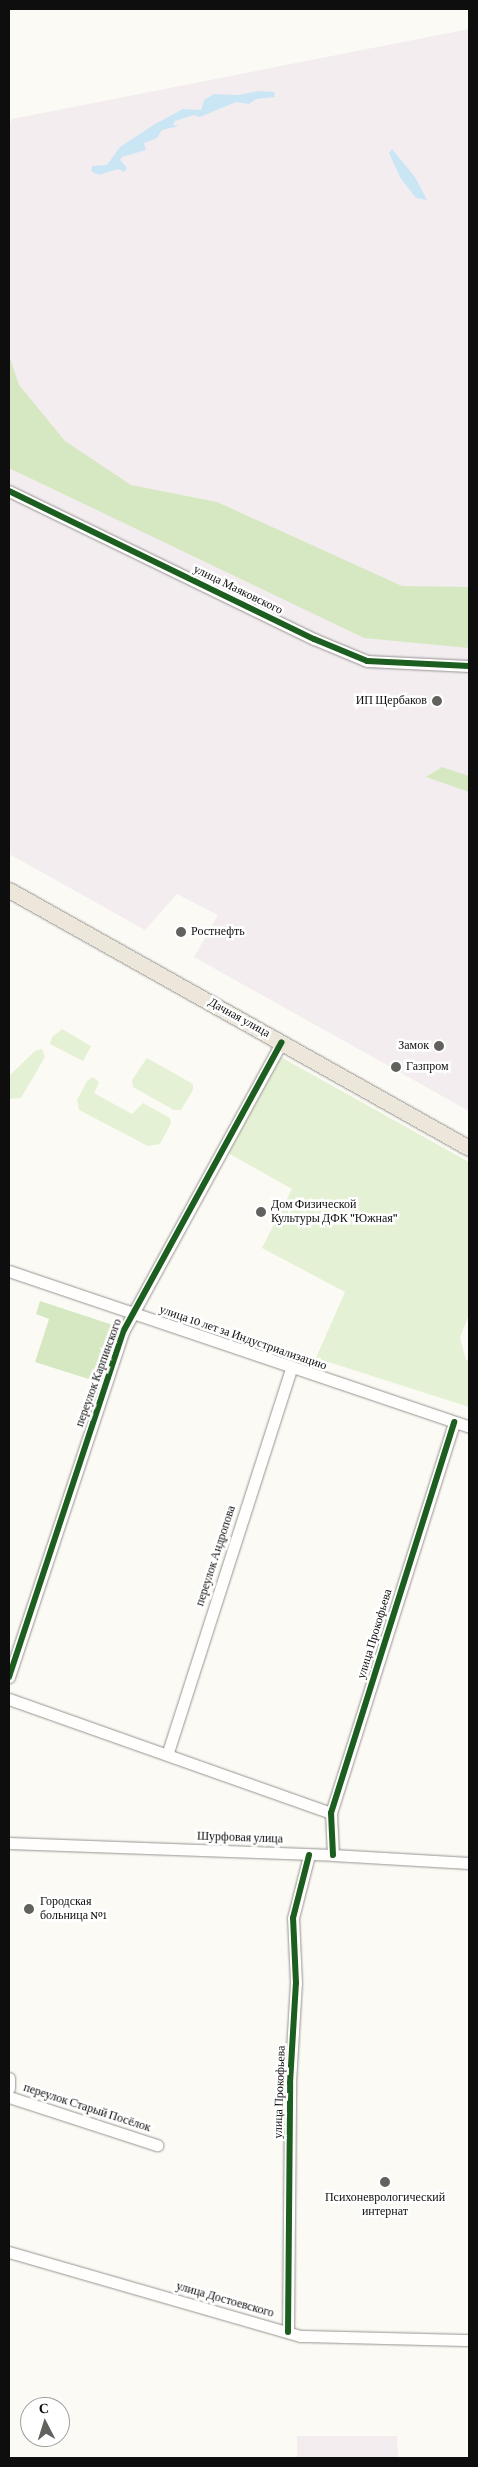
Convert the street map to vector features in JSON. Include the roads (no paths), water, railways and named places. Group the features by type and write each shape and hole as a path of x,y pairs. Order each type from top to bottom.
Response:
{"main road":[{"name":"Дачная улица","path":"10,888 469,1139"},
{"name":"Дачная улица","path":"284,1039 469,1148"}],"street":[{"name":"улица Маяковского","path":"9,491 314,639 367,661 469,666"},
{"name":"переулок Карпинского","path":"9,1677 124,1330 284,1039"},
{"name":"улица 10 лет за Индустриализацию","path":"9,1271 291,1369 469,1427"},
{"name":"переулок Андропова","path":"168,1752 291,1369"},
{"name":"улица Прокофьева","path":"333,1855 331,1813 454,1422"},
{"path":"9,1699 168,1752 331,1813"},
{"name":"Шурфовая улица","path":"9,1843 333,1855 469,1863"},
{"name":"улица Прокофьева","path":"288,2332 290,2083 296,1983 294,1918 309,1854"},
{"name":"переулок Старый Посёлок","path":"9,2097 157,2145"},
{"name":"улица Достоевского","path":"9,2252 288,2332 309,2336 469,2340"}],"water":[{"path":"258,91 274,92 275,97 256,99 249,104 236,102 200,117 194,115 175,121 173,125 179,126 162,130 157,138 144,143 146,150 122,157 120,160 127,168 124,172 118,169 99,175 91,171 92,166 107,165 120,147 155,124 183,109 201,110 204,100 214,94 238,95"},
{"path":"392,149 415,177 427,200 416,198 401,179 389,153"}],"place":[{"name":"ИП Щербаков","path":"437,701"},
{"name":"Ростнефть","path":"181,932"},
{"name":"Замок","path":"439,1046"},
{"name":"Газпром","path":"396,1067"},
{"name":"Дом Физической Культуры ДФК \"Южная\"","path":"261,1212"},
{"name":"Городская больница №1","path":"29,1909"},
{"name":"Психоневрологический интернат","path":"385,2182"}]}
